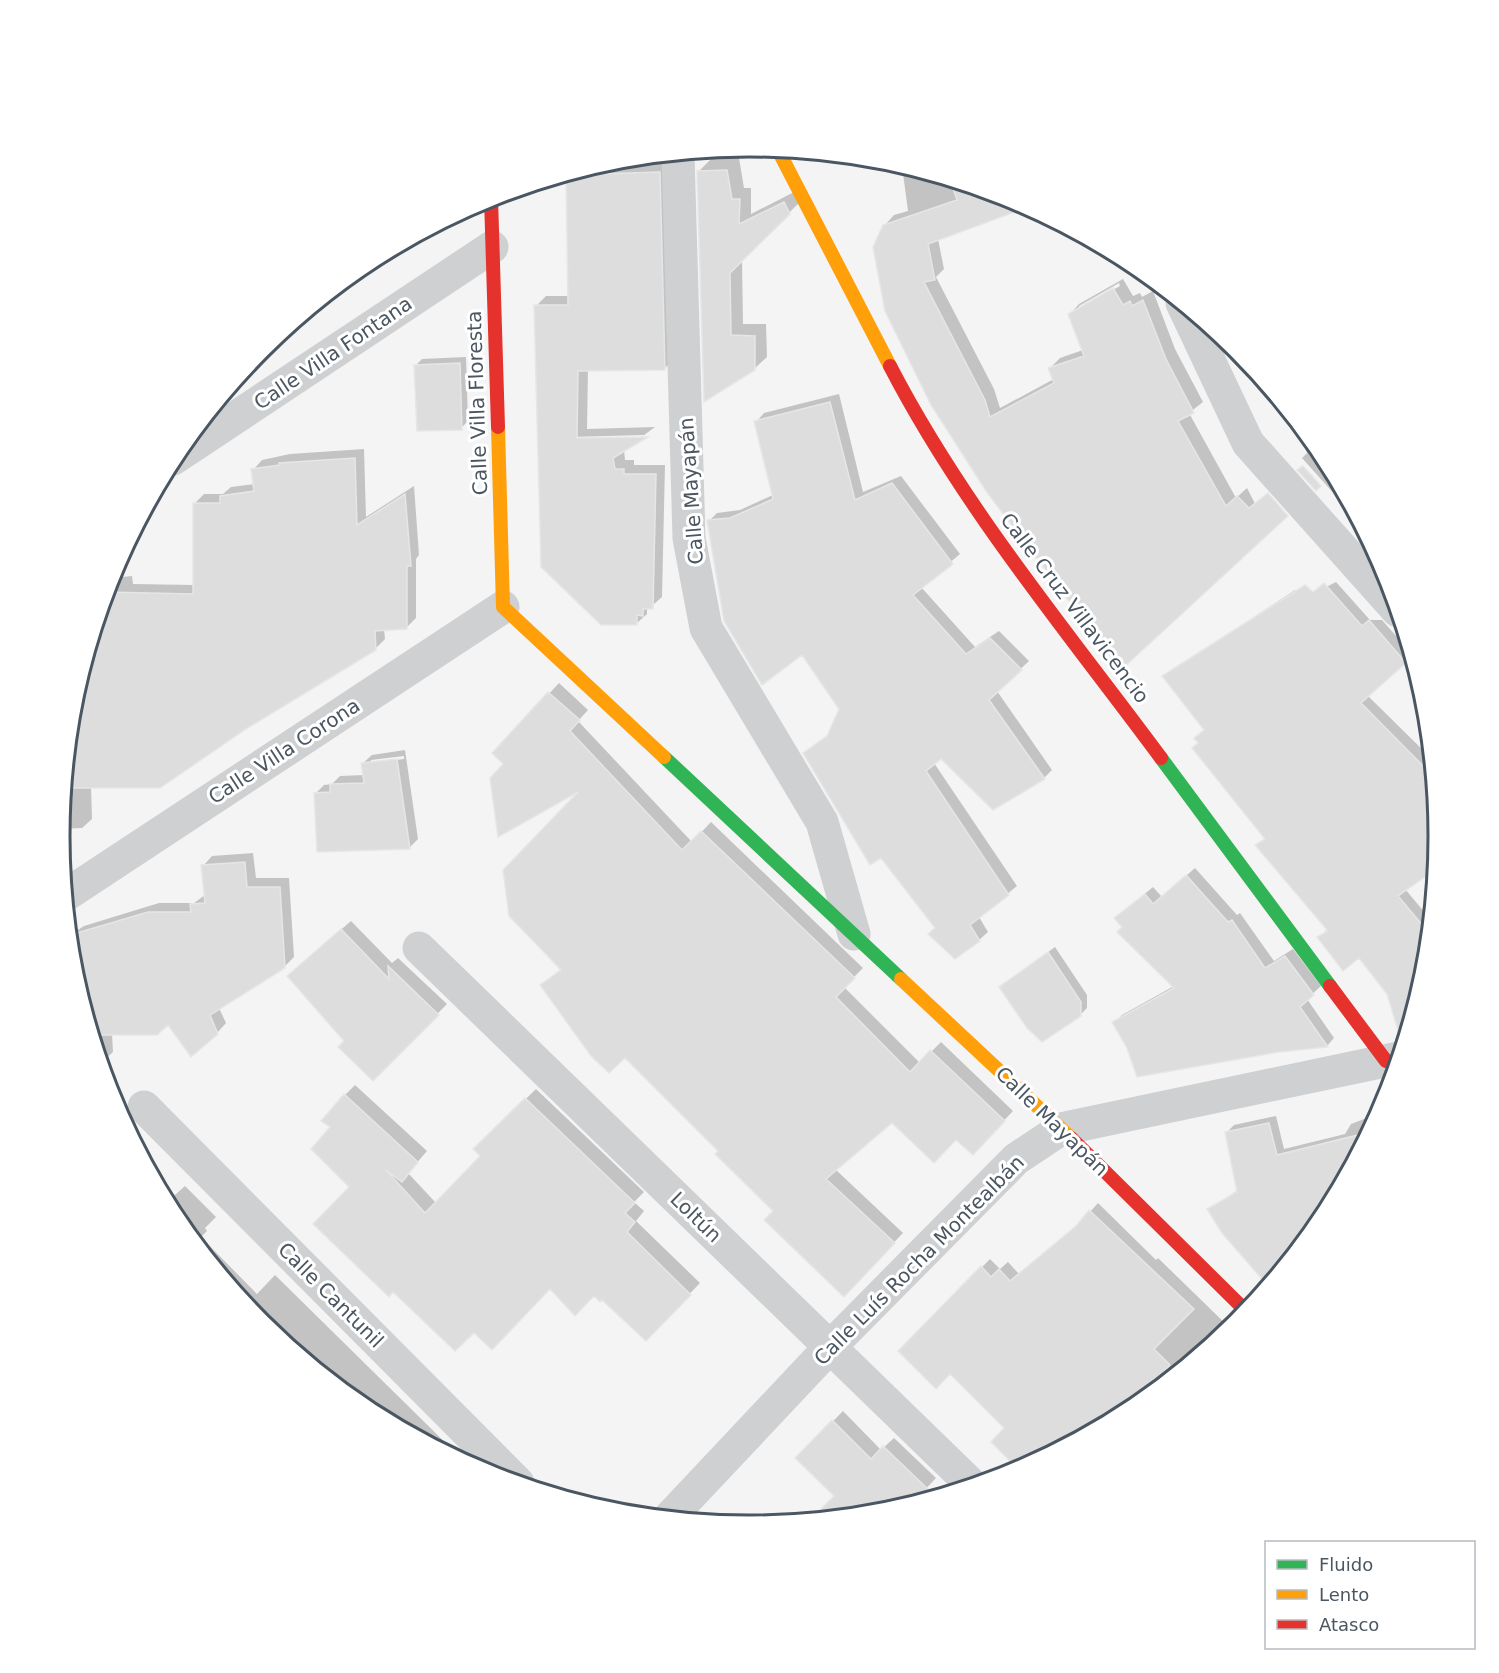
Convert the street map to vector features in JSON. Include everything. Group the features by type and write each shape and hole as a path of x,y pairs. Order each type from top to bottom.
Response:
{"street":[{"name":"Calle Cruz Villavicencio","path":"782,158 915,414 971,502 1391,1057"},
{"name":"Calle Mayapán","path":"678,161 689,538 706,627 822,822 854,934"},
{"name":"Calle Villa Floresta","path":"491,209 503,607"},
{"name":"Calle Villa Fontana","path":"196,444 492,247"},
{"path":"1190,320 1248,444 1384,595"},
{"name":"Calle Mayapán","path":"503,607 1061,1129 1240,1306"},
{"name":"Calle Villa Corona","path":"73,890 503,607"},
{"name":"Loltún","path":"419,948 966,1480"},
{"name":"Calle Luís Rocha Montealbán","path":"675,1511 830,1347 1016,1159 1061,1129 1390,1061"},
{"name":"Calle Cantunil","path":"144,1107 504,1469"}],"building":[{"path":"727,170 732,199 740,199 739,224 784,202 790,214 730,273 731,335 755,336 755,370 704,402 697,171"},
{"path":"660,172 665,370 578,371 577,438 648,437 613,458 615,469 624,469 624,474 656,474 653,609 643,609 643,616 637,615 637,625 601,625 541,567 534,305 568,305 566,183 605,174"},
{"path":"953,190 1015,212 928,244 935,280 924,282 985,400 990,417 1054,383 1048,368 1084,356 1068,314 1113,288 1123,305 1130,301 1132,306 1143,300 1166,359 1194,413 1178,421 1226,506 1237,496 1249,508 1268,493 1288,516 1121,670 986,491 931,405 885,311 873,247 883,225 957,200"},
{"path":"460,363 462,430 417,431 414,365"},
{"path":"830,402 855,500 892,483 953,564 913,595 966,654 990,638 1022,670 989,700 1045,779 993,810 941,759 926,771 1009,895 970,925 980,941 955,959 928,934 935,928 881,858 870,865 803,753 827,736 839,709 802,655 762,685 724,621 707,520 730,518 773,499 754,421"},
{"path":"355,458 357,525 405,494 411,566 407,566 407,629 375,631 376,650 246,729 160,788 72,788 76,748 84,704 94,661 116,592 193,594 193,503 220,503 220,496 254,491 251,469 280,465 279,463"},
{"path":"1303,466 1321,486 1316,491 1297,470"},
{"path":"1324,583 1362,626 1369,620 1406,663 1361,703 1425,768 1427,875 1398,896 1423,926 1415,969 1399,1033 1387,994 1359,958 1343,971 1317,937 1328,931 1255,845 1265,839 1192,748 1198,743 1194,738 1204,730 1162,676 1305,585 1313,592"},
{"path":"548,692 580,720 570,731 682,850 701,831 855,978 836,997 910,1072 930,1050 1005,1121 973,1155 956,1140 934,1163 892,1123 826,1179 895,1243 844,1297 764,1220 773,1211 715,1154 718,1151 625,1058 609,1073 591,1056 540,985 561,970 509,916 503,870 578,792 498,837 490,778 503,764 492,753"},
{"path":"397,759 410,849 317,852 314,793 330,792 330,784 364,783 361,763"},
{"path":"245,862 247,887 280,887 285,968 210,1015 218,1034 191,1057 168,1025 157,1035 101,1035 77,933 148,912 191,912 190,904 205,903 201,865"},
{"path":"1186,875 1228,922 1232,920 1265,968 1285,956 1314,995 1300,1007 1328,1047 1279,1052 1137,1077 1127,1048 1112,1022 1174,988 1117,932 1122,927 1114,918 1145,894 1153,904"},
{"path":"341,929 389,979 388,966 439,1015 373,1081 338,1047 344,1041 287,976"},
{"path":"1048,952 1081,1002 1081,1016 1042,1042 1027,1028 999,987"},
{"path":"344,1094 418,1162 402,1182 386,1170 425,1213 480,1156 473,1149 525,1098 635,1203 625,1213 635,1222 627,1232 691,1295 646,1341 602,1300 600,1302 594,1296 575,1316 550,1289 492,1350 474,1333 455,1351 393,1292 389,1297 313,1224 349,1187 311,1149 330,1127 321,1121"},
{"path":"1269,1123 1277,1155 1359,1135 1338,1176 1314,1214 1263,1280 1222,1233 1207,1209 1237,1192 1225,1132"},
{"path":"1089,1210 1194,1309 1154,1349 1170,1365 1164,1374 1089,1425 1012,1463 991,1442 1004,1428 950,1374 936,1389 898,1351 981,1266 991,1277 999,1269 1010,1281 1076,1226"},
{"path":"832,1420 871,1459 883,1446 929,1491 882,1502 818,1512 834,1496 795,1458"}],"traffic: fast":[{"path":"664,757 901,979"},
{"path":"1161,758 1330,986"}],"traffic: slow":[{"path":"782,158 890,366"},
{"path":"498,427 503,607 664,757"},
{"path":"901,979 1071,1138"}],"traffic: jam":[{"path":"491,209 498,427"},
{"path":"890,366 919,418 983,519 1161,758"},
{"path":"1330,986 1386,1061"},
{"path":"1071,1138 1240,1306"}]}
